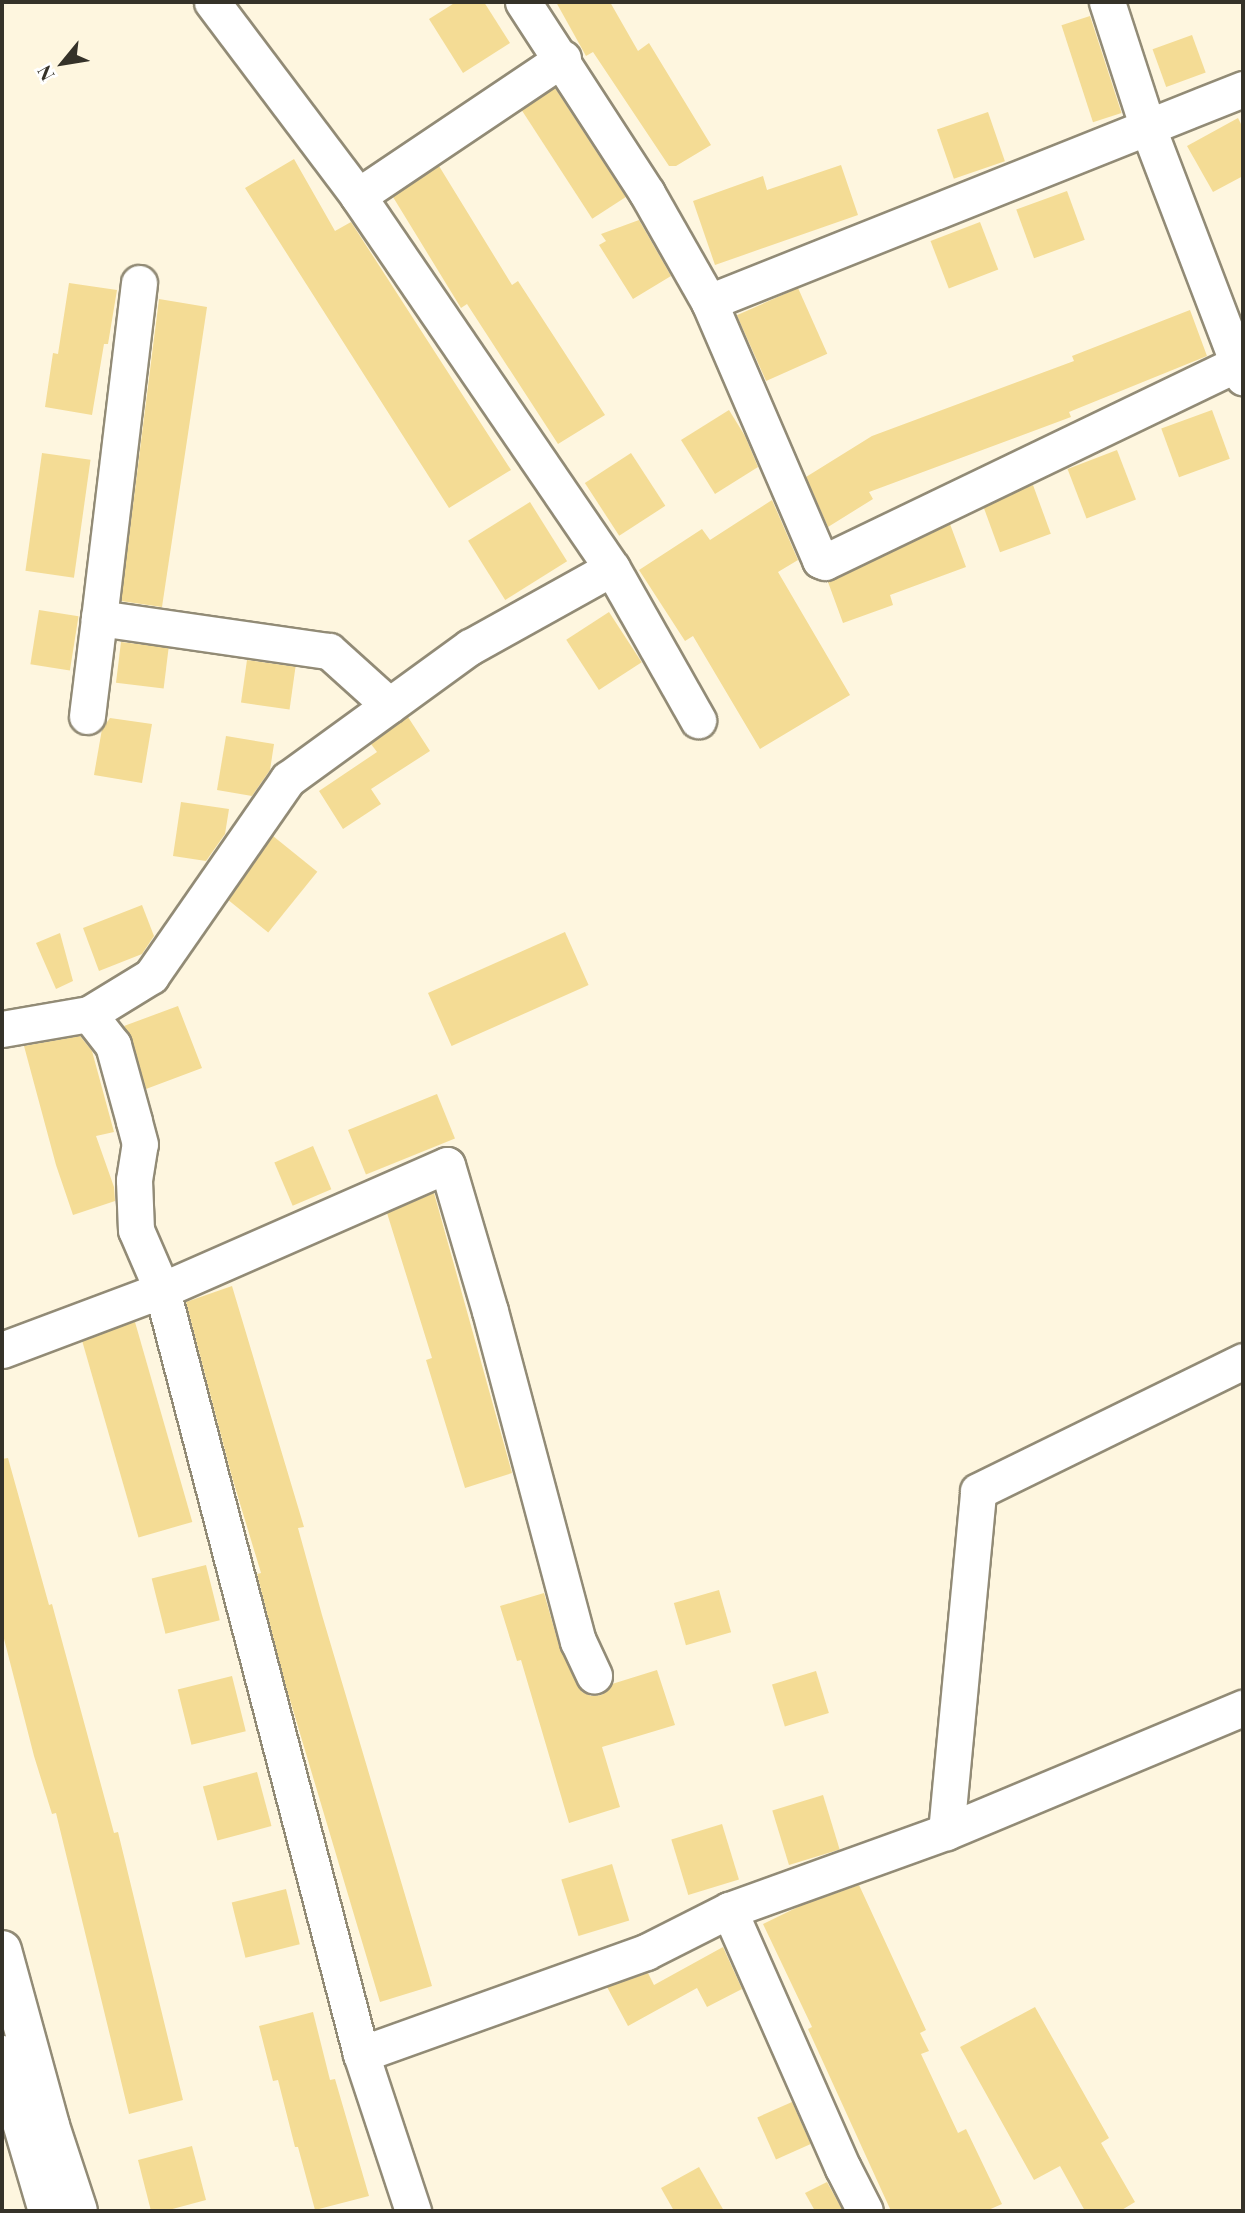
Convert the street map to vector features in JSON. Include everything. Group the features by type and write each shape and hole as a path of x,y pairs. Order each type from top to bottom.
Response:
{"main road":[{"path":"2,1950 78,2211"},
{"path":"2,2055 48,2211"}],"street":[{"path":"212,2 358,196 612,568 698,720"},
{"path":"523,2 563,58 647,193 709,302 820,560 825,562 1241,367 1148,128 1107,2"},
{"path":"358,196 563,58"},
{"path":"709,302 1243,89"},
{"path":"87,716 139,283"},
{"path":"2,1029 89,1014 151,976 288,779 470,647 612,568"},
{"path":"99,618 329,651 389,705"},
{"path":"89,1014 113,1045 134,1121 140,1144 134,1180 136,1230 162,1290 360,2054 413,2211"},
{"path":"2,1350 162,1290 447,1165 490,1311 578,1641 594,1676"},
{"path":"946,1832 978,1491 1243,1361"},
{"path":"360,2054 646,1952 729,1910 946,1832 1243,1707"},
{"path":"729,1910 842,2168 865,2211"}],"building":[{"path":"456,2 484,2 510,43 463,73 429,19"},
{"path":"556,2 610,2 638,51 649,43 711,145 676,166 669,166 593,52 586,56"},
{"path":"1090,16 1122,113 1093,122 1061,25"},
{"path":"1192,35 1206,73 1166,87 1153,49"},
{"path":"555,88 626,197 592,219 521,110"},
{"path":"988,112 1005,161 954,179 937,130"},
{"path":"1238,118 1243,128 1243,176 1213,192 1187,146"},
{"path":"294,159 335,231 351,222 511,470 449,508 245,188"},
{"path":"841,165 858,215 715,265 693,201 763,176 767,190"},
{"path":"439,166 512,285 518,281 605,415 558,444 467,304 461,308 393,197"},
{"path":"1067,191 1085,240 1034,258 1016,209"},
{"path":"639,220 671,276 633,299 599,245 606,241 601,234"},
{"path":"980,222 998,270 949,289 931,241"},
{"path":"69,283 117,290 108,344 104,344 92,415 45,407 53,353 58,354"},
{"path":"798,288 827,354 766,381 737,315"},
{"path":"159,299 207,307 162,607 121,601"},
{"path":"1190,310 1207,356 1069,412 1071,417 869,492 873,499 828,527 806,477 872,436 1074,361 1072,356"},
{"path":"729,410 745,436 758,467 715,494 681,440"},
{"path":"1212,410 1230,459 1179,477 1161,428"},
{"path":"1117,450 1136,499 1087,518 1068,469"},
{"path":"42,453 91,460 74,578 25,571"},
{"path":"631,453 665,506 619,536 585,483"},
{"path":"1033,485 1051,534 1000,552 982,503"},
{"path":"772,500 798,560 778,572 850,695 760,749 693,636 685,641 639,570 702,529 710,540"},
{"path":"530,502 567,561 505,600 468,541"},
{"path":"950,524 966,567 890,595 893,605 843,623 828,582"},
{"path":"39,610 79,616 70,671 30,664"},
{"path":"609,612 642,662 599,690 566,640"},
{"path":"121,642 169,648 164,689 116,683"},
{"path":"247,660 296,667 290,709 241,703"},
{"path":"408,717 430,751 371,789 381,804 343,829 319,791 377,752 371,744"},
{"path":"110,718 152,724 142,783 94,775 102,729"},
{"path":"226,736 274,744 270,770 252,796 217,790"},
{"path":"181,802 229,809 225,834 206,861 173,856"},
{"path":"273,836 317,872 268,932 224,897"},
{"path":"142,905 154,936 142,954 99,971 83,928"},
{"path":"565,932 589,985 452,1046 428,993"},
{"path":"60,933 73,981 56,989 36,943"},
{"path":"178,1006 202,1068 146,1089 132,1040 124,1026"},
{"path":"80,1036 92,1051 114,1132 96,1136 114,1187 115,1201 73,1215 56,1165 24,1046"},
{"path":"437,1094 455,1139 366,1174 348,1130"},
{"path":"313,1146 331,1189 293,1206 274,1162"},
{"path":"434,1193 512,1473 465,1488 426,1360 432,1358 387,1213"},
{"path":"232,1286 304,1527 298,1528 322,1615 432,1986 380,2002 285,1683 257,1574 261,1573 232,1477 186,1302"},
{"path":"135,1322 192,1522 139,1537 81,1337"},
{"path":"8,1458 49,1605 52,1604 114,1833 118,1832 183,2100 129,2114 56,1813 52,1814 34,1756 2,1631 2,1459"},
{"path":"206,1565 220,1620 165,1634 152,1579"},
{"path":"719,1590 731,1632 686,1645 674,1603"},
{"path":"544,1593 560,1649 582,1692 591,1696 602,1695 612,1684 657,1670 675,1725 602,1747 620,1807 569,1823 521,1660 517,1661 500,1606"},
{"path":"816,1671 829,1713 785,1727 772,1684"},
{"path":"232,1676 246,1731 191,1745 178,1690"},
{"path":"257,1772 271,1826 217,1841 203,1786"},
{"path":"823,1795 840,1850 789,1865 772,1810"},
{"path":"722,1824 739,1879 688,1895 671,1839"},
{"path":"612,1864 629,1920 579,1936 561,1879"},
{"path":"859,1885 926,2030 920,2033 929,2051 921,2054 958,2133 966,2129 1002,2204 986,2211 891,2211 808,2029 812,2027 763,1924 802,1905"},
{"path":"286,1889 300,1944 245,1958 232,1903"},
{"path":"723,1947 742,1989 707,2007 697,1988 628,2026 607,1987 648,1973 654,1985"},
{"path":"1035,2007 1109,2138 1101,2143 1135,2202 1120,2211 1085,2211 1060,2166 1034,2180 960,2047"},
{"path":"313,2012 330,2080 335,2079 369,2196 315,2210 278,2080 273,2081 259,2026"},
{"path":"792,2102 811,2144 776,2159 757,2117"},
{"path":"192,2146 206,2200 165,2211 151,2211 138,2160"},
{"path":"699,2167 724,2211 674,2211 661,2188"},
{"path":"827,2182 843,2211 815,2211 805,2193"}]}
